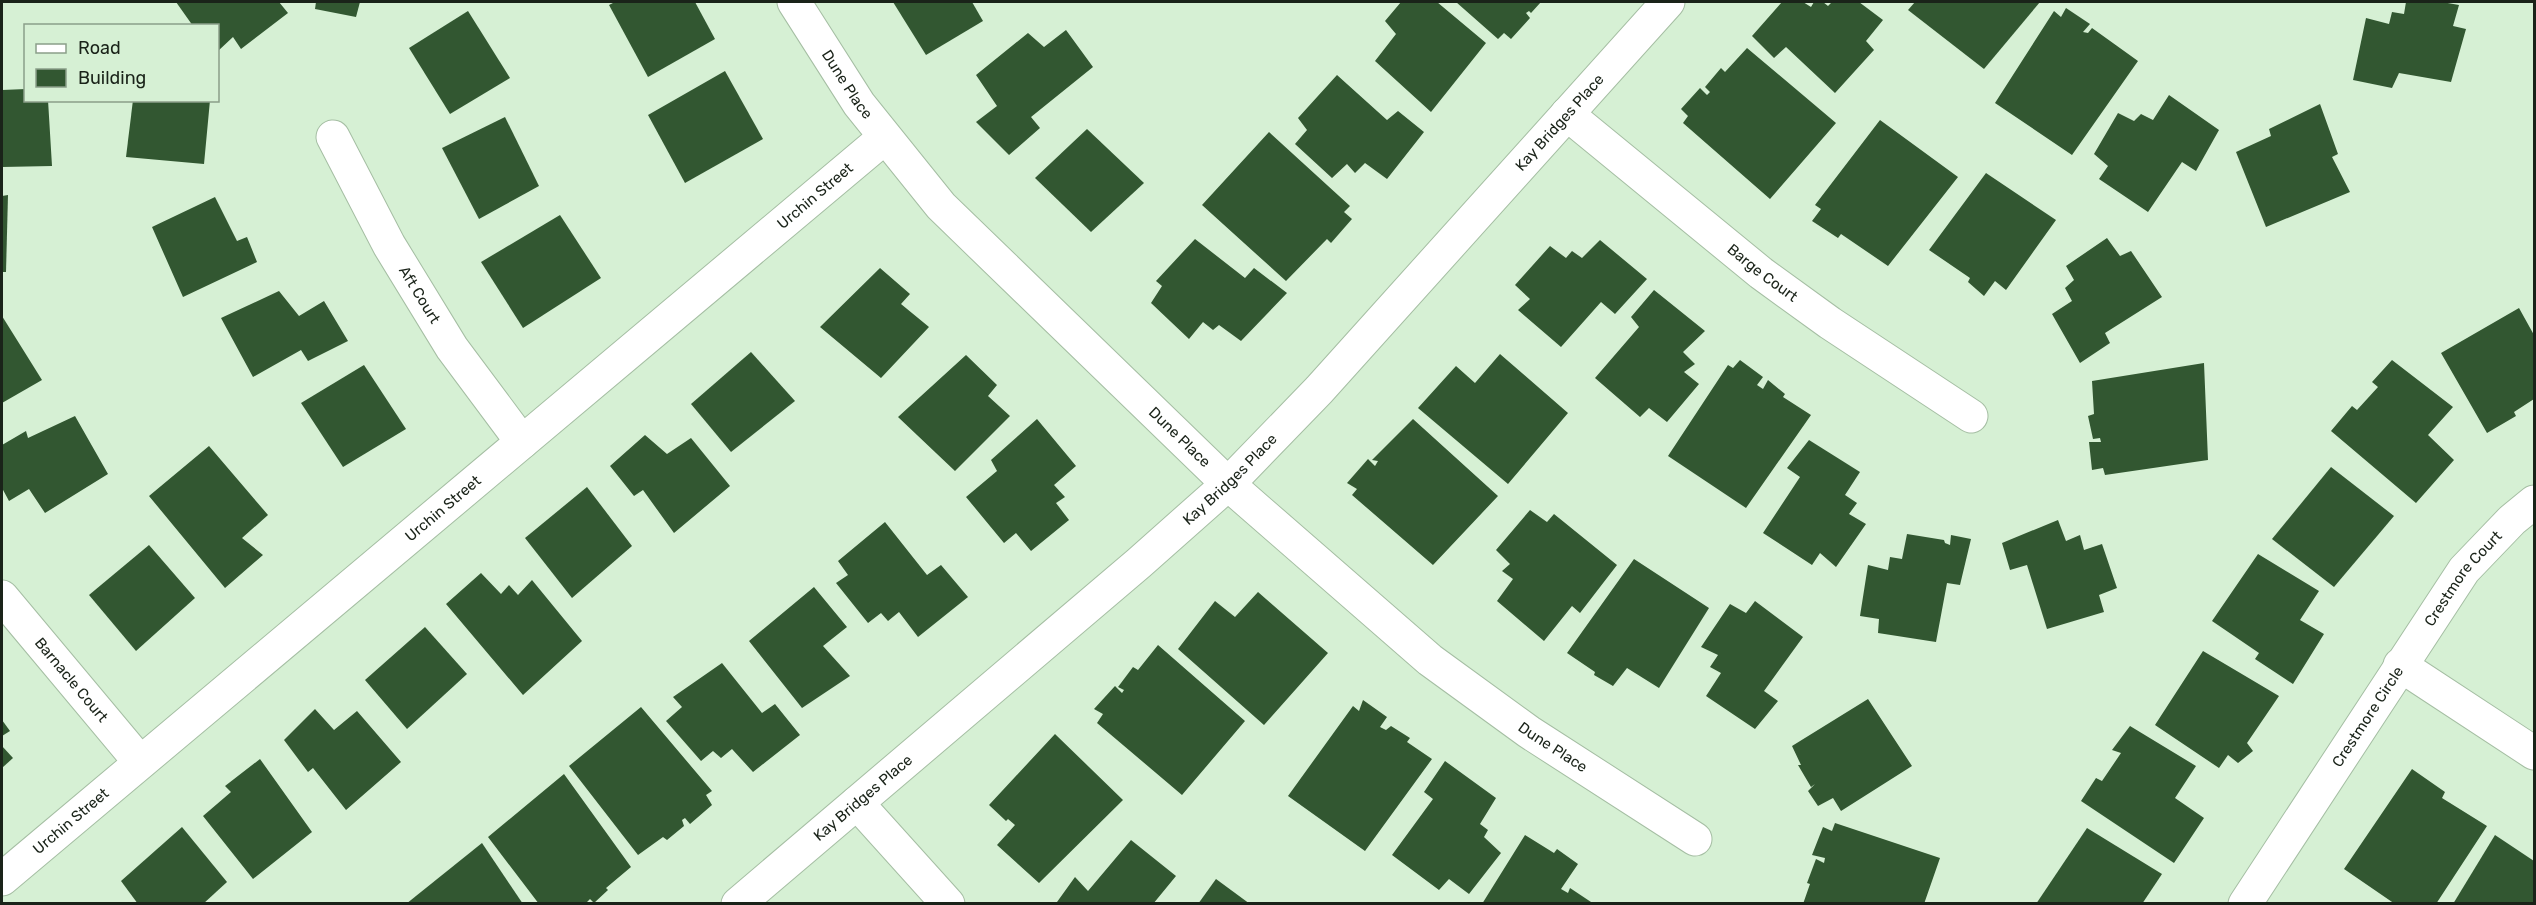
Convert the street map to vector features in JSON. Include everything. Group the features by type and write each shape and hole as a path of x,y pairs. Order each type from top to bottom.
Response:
{"street":[{"name":"Dune Place","path":"794,2 859,104 884,138 941,206 1228,484 1430,660 1528,732 1695,839"},
{"name":"Kay Bridges Place","path":"738,903 858,804 1228,484 1319,390 1668,2"},
{"name":"Barge Court","path":"1567,114 1761,273 1830,323 1971,416"},
{"name":"Aft Court","path":"333,137 389,245 452,348 522,442"},
{"name":"Urchin Street","path":"2,879 884,138"},
{"name":"Crestmore Court","path":"2400,665 2464,570 2512,520 2535,502"},
{"name":"Barnacle Court","path":"2,597 140,762"},
{"name":"Crestmore Circle","path":"2245,903 2400,665 2535,753"},
{"path":"858,804 948,903"}],"building":[{"path":"176,2 279,2 288,13 241,49 233,37 219,50 219,24 192,24"},
{"path":"316,2 360,2 356,17 315,9"},
{"path":"615,2 695,2 715,39 648,77 609,5"},
{"path":"893,2 972,2 983,21 926,55"},
{"path":"1401,2 1437,2 1486,43 1431,112 1375,61 1396,34 1385,21"},
{"path":"1456,2 1541,2 1531,13 1529,11 1526,13 1530,18 1511,39 1504,33 1498,39"},
{"path":"1782,2 1803,2 1811,7 1814,2 1823,2 1828,6 1832,2 1859,2 1883,20 1866,41 1874,50 1835,93 1786,47 1774,58 1752,36"},
{"path":"1915,2 2040,2 1984,69 1908,10"},
{"path":"2406,2 2442,2 2459,5 2453,26 2466,29 2451,82 2399,73 2392,88 2353,80 2366,18 2389,24 2392,12 2404,14"},
{"path":"2066,8 2090,24 2083,32 2088,33 2092,28 2138,61 2072,155 1995,103 2054,11 2061,17"},
{"path":"468,11 510,78 450,114 409,48"},
{"path":"1066,30 1093,67 1031,117 1040,128 1009,155 976,122 997,106 976,75 1028,33 1044,47"},
{"path":"1747,48 1836,123 1770,199 1683,123 1688,116 1681,109 1700,88 1707,95 1710,92 1705,87 1721,68 1725,72"},
{"path":"725,71 763,139 685,183 648,115"},
{"path":"1337,75 1387,120 1398,111 1424,132 1387,179 1365,163 1355,173 1347,164 1332,178 1295,144 1307,130 1298,118"},
{"path":"24,89 24,102 48,102 52,166 2,167 2,90"},
{"path":"2169,95 2219,130 2196,171 2182,162 2148,212 2099,179 2108,166 2094,154 2118,113 2134,121 2141,114 2153,120"},
{"path":"133,102 210,102 204,164 126,157"},
{"path":"2320,104 2338,154 2332,157 2350,192 2266,227 2236,152 2271,136 2269,129"},
{"path":"505,117 539,186 479,219 442,148"},
{"path":"1880,120 1958,177 1888,266 1841,234 1838,238 1812,221 1821,209 1815,205"},
{"path":"1087,129 1144,183 1091,232 1035,178"},
{"path":"1269,132 1350,206 1344,212 1352,219 1331,243 1327,239 1286,281 1202,205"},
{"path":"1986,173 2056,220 2006,290 1995,281 1984,296 1968,282 1970,278 1929,250"},
{"path":"8,195 6,272 2,272 2,196"},
{"path":"215,197 237,241 247,237 257,262 183,297 152,227"},
{"path":"560,215 601,278 523,328 481,262"},
{"path":"2107,238 2120,256 2131,251 2162,297 2105,333 2110,343 2080,363 2052,314 2072,301 2065,288 2074,280 2066,266"},
{"path":"1195,239 1245,278 1254,268 1287,293 1241,341 1219,325 1213,330 1203,322 1189,339 1151,303 1162,286 1156,281"},
{"path":"1600,240 1647,279 1615,314 1601,302 1561,347 1518,310 1530,299 1515,285 1550,246 1566,258 1572,251 1582,258"},
{"path":"880,268 910,294 901,304 929,327 881,378 820,327"},
{"path":"1654,290 1705,331 1683,352 1695,364 1684,372 1699,384 1667,422 1649,408 1640,417 1595,378 1639,327 1631,317"},
{"path":"279,291 299,316 324,301 348,341 308,361 301,350 253,377 221,318"},
{"path":"2519,308 2534,335 2534,399 2514,412 2516,416 2487,433 2441,353"},
{"path":"2,316 42,380 2,403"},
{"path":"751,352 795,401 731,452 691,404"},
{"path":"1500,354 1568,413 1508,484 1418,408 1456,366 1475,383"},
{"path":"966,355 997,385 988,396 1010,416 955,471 898,417"},
{"path":"1740,360 1763,377 1757,385 1763,389 1768,380 1785,394 1783,397 1811,415 1746,508 1668,456 1728,365 1733,368"},
{"path":"2392,360 2453,407 2428,435 2454,460 2416,503 2331,431 2352,406 2357,410 2378,387 2372,382"},
{"path":"2204,363 2208,460 2105,475 2103,468 2092,470 2089,442 2101,442 2100,438 2093,439 2088,416 2094,414 2092,381"},
{"path":"364,365 406,429 343,467 301,403"},
{"path":"75,416 108,474 45,513 29,489 9,501 2,488 2,445 26,431 28,438"},
{"path":"1037,419 1076,466 1054,485 1065,497 1056,503 1069,520 1031,551 1016,533 1004,543 966,497 997,471 991,460"},
{"path":"1413,419 1498,496 1433,565 1352,495 1357,489 1347,483 1368,459 1375,466 1378,461 1372,460"},
{"path":"645,435 667,454 691,438 730,486 674,533 643,490 634,496 610,466"},
{"path":"1809,440 1860,472 1845,495 1857,503 1849,514 1866,524 1836,567 1820,553 1812,565 1763,533 1800,477 1787,468"},
{"path":"209,446 268,515 242,538 263,555 225,588 149,496"},
{"path":"2331,467 2394,516 2334,587 2272,539"},
{"path":"587,487 632,546 572,598 525,538"},
{"path":"1530,510 1547,522 1554,514 1617,565 1580,613 1572,606 1544,641 1497,601 1513,579 1502,571 1510,564 1496,550"},
{"path":"2058,520 2066,541 2080,535 2084,550 2102,544 2117,588 2099,595 2104,612 2047,629 2027,565 2010,570 2002,543"},
{"path":"885,522 927,575 941,565 968,597 918,637 899,612 888,621 881,613 868,623 836,583 848,575 838,561"},
{"path":"1907,534 1944,540 1950,545 1951,535 1971,539 1960,585 1947,583 1936,642 1878,633 1879,619 1860,616 1868,565 1888,570 1890,557 1902,559"},
{"path":"149,545 195,598 136,651 89,595"},
{"path":"2258,554 2319,591 2300,620 2324,634 2293,684 2255,659 2259,653 2212,621"},
{"path":"1634,559 1709,608 1659,688 1627,668 1613,686 1594,675 1595,672 1567,653"},
{"path":"481,573 501,594 509,585 518,595 532,580 582,641 523,695 446,604"},
{"path":"814,587 847,627 823,646 850,676 802,708 749,641"},
{"path":"1258,592 1328,653 1264,725 1178,649 1215,601 1235,617"},
{"path":"1755,601 1803,637 1764,691 1778,701 1755,729 1706,696 1721,673 1710,667 1718,655 1701,647 1730,604 1746,613"},
{"path":"425,627 467,674 407,729 365,680"},
{"path":"1158,645 1245,721 1182,795 1097,723 1103,714 1094,709 1115,686 1122,693 1124,690 1118,687 1133,667 1138,670"},
{"path":"2203,651 2279,696 2247,743 2253,751 2238,763 2228,755 2219,768 2155,725"},
{"path":"722,663 762,713 775,704 800,735 753,772 732,749 721,758 713,751 701,761 666,721 682,707 673,697"},
{"path":"1868,699 1912,766 1841,811 1833,798 1818,806 1808,791 1815,784 1811,787 1798,765 1801,765 1792,746"},
{"path":"1363,700 1387,717 1380,727 1386,730 1391,726 1410,738 1407,742 1432,759 1365,851 1288,796 1353,706 1359,711"},
{"path":"641,707 712,791 706,795 712,805 690,824 685,818 682,820 684,826 667,840 663,837 638,855 569,766"},
{"path":"315,709 334,730 357,711 401,762 346,810 313,768 308,772 284,740"},
{"path":"2,720 10,731 2,736"},
{"path":"2130,726 2196,766 2175,798 2204,818 2174,863 2081,801 2096,778 2102,781 2121,753 2112,750"},
{"path":"1055,734 1123,800 1039,883 997,845 1015,825 1008,819 1006,821 989,805"},
{"path":"2,746 13,758 2,768"},
{"path":"260,759 312,832 253,879 203,816 231,792 225,786"},
{"path":"1445,761 1496,798 1480,824 1488,830 1484,837 1501,853 1469,894 1449,879 1439,890 1392,855 1433,799 1424,792"},
{"path":"2412,769 2445,792 2442,798 2487,826 2436,904 2395,904 2344,869"},
{"path":"564,774 631,867 606,888 608,890 594,903 590,899 585,904 539,904 488,837"},
{"path":"1835,823 1940,858 1924,904 1803,904 1810,884 1807,883 1816,859 1824,863 1825,858 1812,855 1823,827 1832,831"},
{"path":"182,827 227,882 203,904 138,904 121,881"},
{"path":"2087,828 2162,874 2142,904 2036,904"},
{"path":"1525,835 1554,853 1557,849 1578,864 1561,889 1568,893 1570,888 1594,904 1482,904"},
{"path":"2495,835 2534,861 2534,904 2453,904"},
{"path":"1131,840 1176,876 1153,904 1059,904 1057,902 1075,877 1088,891"},
{"path":"482,843 523,904 406,904"},
{"path":"1216,879 1250,904 1198,904"}]}
